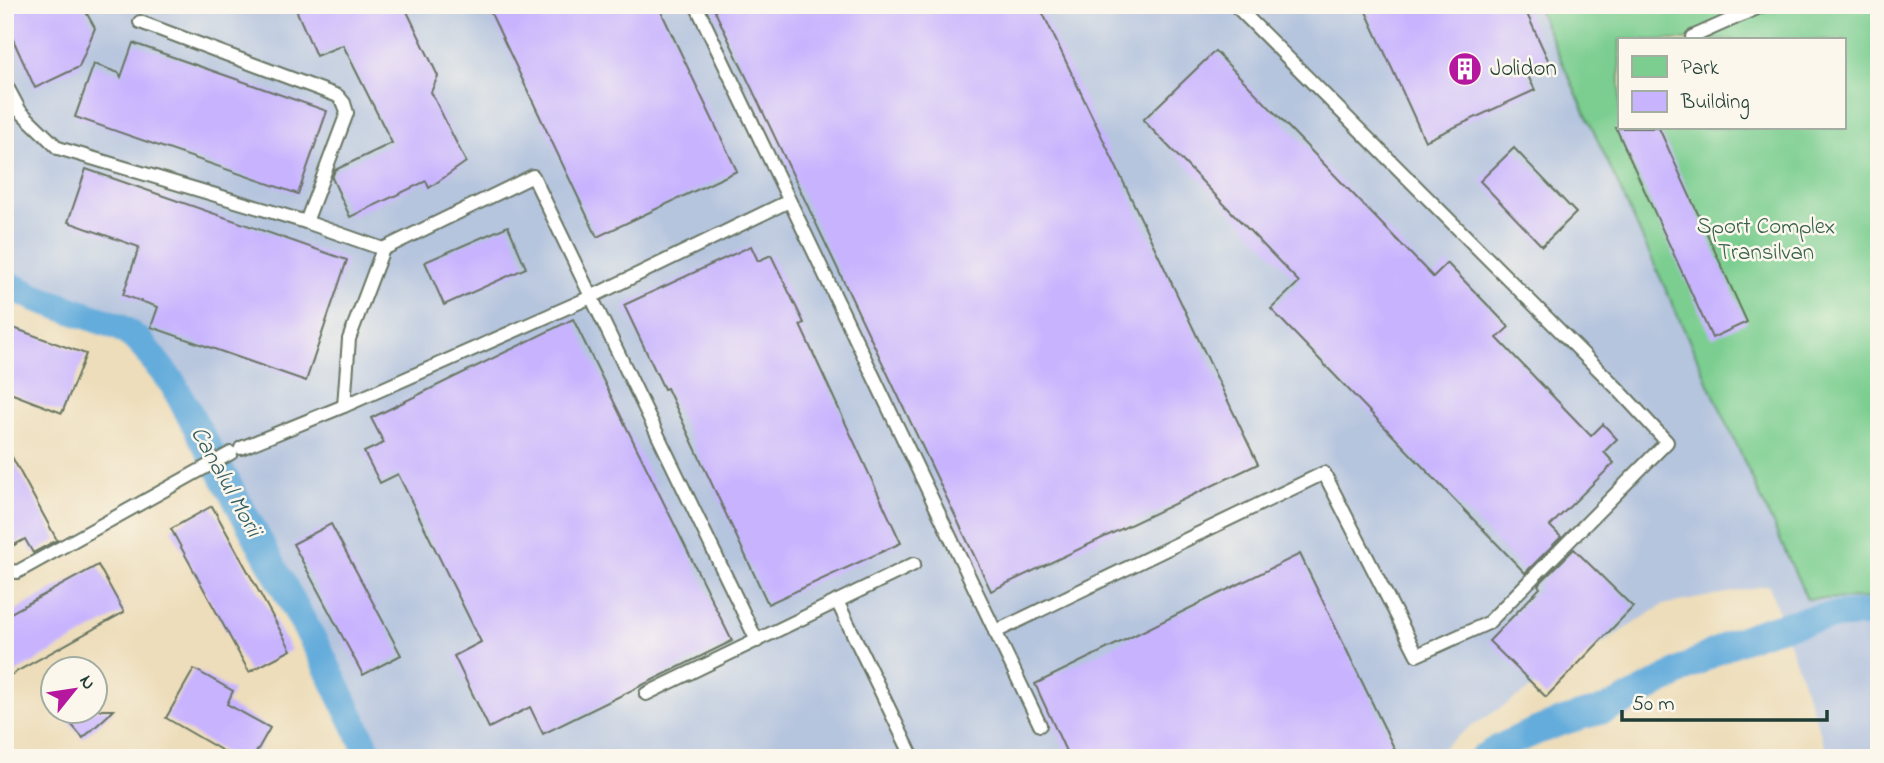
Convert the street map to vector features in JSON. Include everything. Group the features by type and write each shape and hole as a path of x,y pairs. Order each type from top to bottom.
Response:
{"lane":[{"path":"696,5 1040,725"},
{"path":"995,632 1324,473 1418,655 1488,623 1667,442 1607,378 1235,5"},
{"path":"1692,37 1764,5"},
{"path":"140,22 338,96 344,103 346,113 306,222"},
{"path":"5,83 20,111 58,148 306,222 383,248"},
{"path":"344,406 349,339 383,248 533,176 757,641"},
{"path":"5,569 17,572 236,450 344,406 591,297 789,201"},
{"path":"646,694 914,564"},
{"path":"837,601 913,758"}],"shaded area":[{"path":"5,5 1879,5 1879,758 1829,758 1769,585 1663,605 1466,730 1429,758 384,758 295,583 167,358 129,315 24,281 5,272"}],"green space":[{"name":"Sport Complex Transilvan","path":"1536,5 1879,5 1879,598 1807,599"}],"building":[{"path":"5,5 82,5 95,28 79,67 35,88 5,22"},
{"path":"294,5 404,5 438,76 431,92 466,162 429,188 426,181 350,217 332,178 335,170 392,143 343,45 316,56"},
{"path":"487,5 658,5 737,171 597,237"},
{"path":"712,5 1039,5 1258,464 991,591"},
{"name":"Jolidon","path":"1363,5 1523,5 1550,64 1527,74 1535,90 1425,141"},
{"path":"133,43 327,111 298,194 75,117 94,64 119,73 121,77"},
{"path":"1215,51 1433,277 1447,263 1509,327 1497,338 1591,436 1603,424 1617,439 1604,452 1614,463 1550,526 1561,537 1525,573 1271,309 1299,282 1143,120"},
{"path":"1616,128 1660,130 1747,322 1712,338"},
{"path":"1514,148 1576,213 1542,246 1480,181"},
{"path":"86,169 347,260 306,381 151,327 158,307 123,295 139,247 68,222"},
{"path":"508,226 526,268 444,305 425,262"},
{"path":"751,246 758,261 771,255 804,323 800,325 901,543 768,604 667,388 664,389 624,305"},
{"path":"573,319 732,641 543,734 530,707 489,728 454,656 481,642 398,474 380,483 364,452 384,443 371,418"},
{"path":"5,325 86,354 62,413 5,391"},
{"path":"5,444 57,540 33,553 25,539 5,550"},
{"path":"212,506 291,650 249,672 171,529"},
{"path":"331,524 401,655 363,675 293,544"},
{"path":"1574,549 1633,607 1546,697 1489,641"},
{"path":"1300,554 1399,758 1069,758 1035,684"},
{"path":"98,565 124,612 48,654 38,654 38,660 5,678 5,616"},
{"path":"194,669 233,691 227,704 270,728 253,758 235,758 166,718"},
{"path":"71,724 98,724 83,738"}],"waterway":[{"name":"Canalul Morii","path":"5,283 33,297 120,327 139,341 173,384 321,655 371,758"},
{"name":"Canalul Morii","path":"1482,758 1542,729 1627,700 1738,641 1790,624 1825,617 1879,614"}],"place":[{"name":"Jolidon","path":"1465,69"}]}
